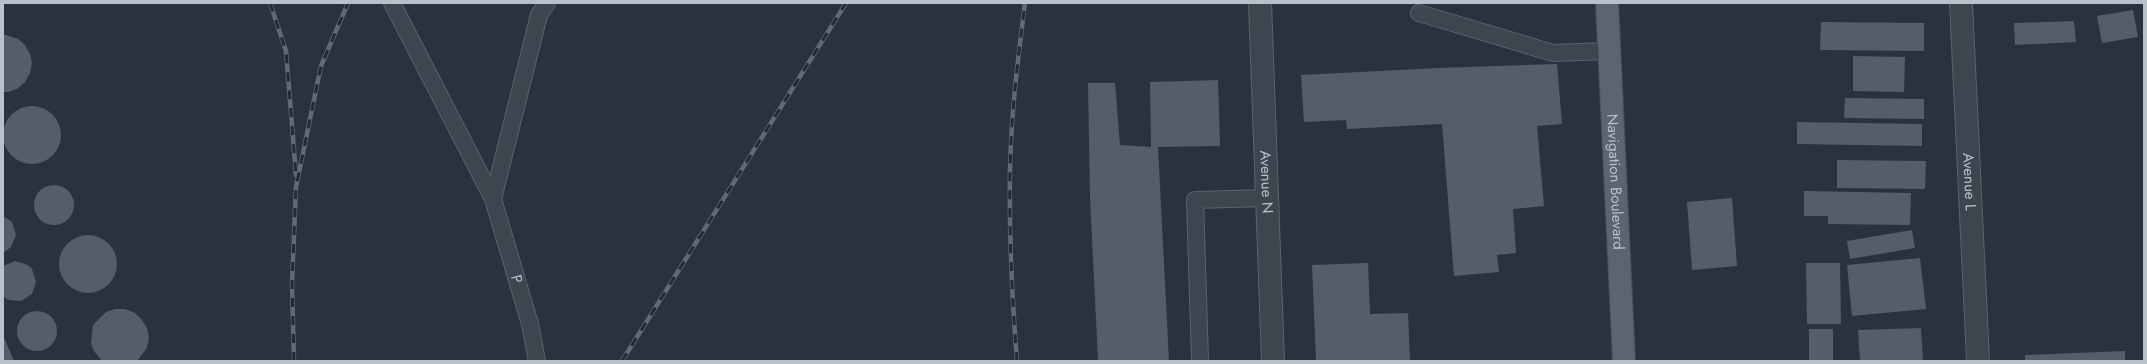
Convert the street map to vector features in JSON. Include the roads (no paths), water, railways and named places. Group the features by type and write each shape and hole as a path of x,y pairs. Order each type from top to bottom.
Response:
{"main road":[{"name":"Navigation Boulevard","path":"1607,3 1624,361"}],"street":[{"name":"Avenue N","path":"1260,3 1273,361"},
{"name":"Avenue L","path":"1961,3 1978,361"}],"lane":[{"name":"P","path":"392,3 493,198 530,324 537,361"},
{"path":"493,198 539,15 547,3"},
{"path":"1419,13 1553,53 1609,51"},
{"path":"1200,361 1195,200 1267,198"}],"railway":[{"path":"270,3 286,51 296,175"},
{"path":"294,361 292,284 296,187 321,66 348,3"},
{"path":"622,361 846,3"},
{"path":"1017,361 1011,266 1010,170 1013,107 1025,3"}]}
